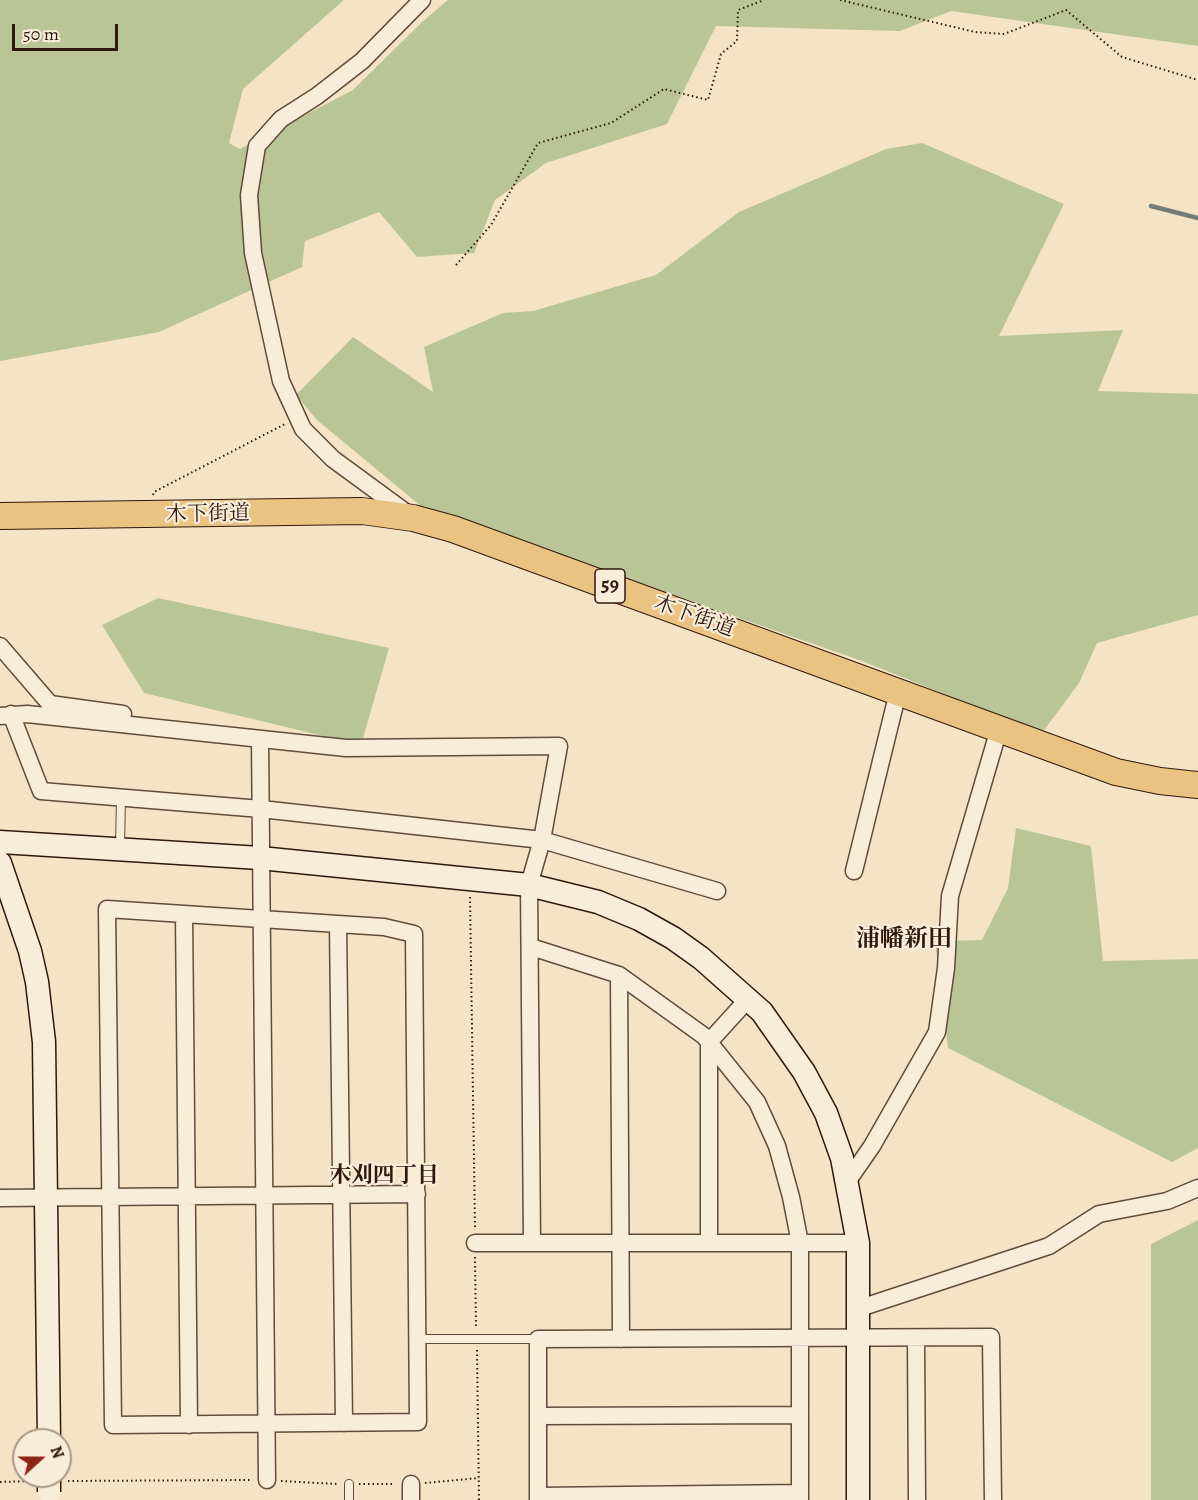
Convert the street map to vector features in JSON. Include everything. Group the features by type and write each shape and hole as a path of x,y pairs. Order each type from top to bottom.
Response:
{"main road":[{"name":"木下街道","path":"0,516 150,516 362,511 413,518 453,529 1116,772 1161,781 1198,784"}],"street":[{"path":"413,518 333,459 303,429 281,381 254,253 249,195 257,146 281,119 317,96 362,61 422,0"},
{"path":"0,646 50,704 283,732 323,739 329,746"},
{"path":"854,871 898,692"},
{"path":"6,715 329,746 559,746 542,840 529,885 532,1243"},
{"path":"6,715 41,791 261,809 542,840 717,891"},
{"path":"847,1182 873,1146 937,1032 946,968 950,896 999,729"},
{"path":"260,740 267,1480"},
{"path":"0,843 260,858 529,885 598,902 639,919 674,938 749,998 804,1072 826,1113 842,1158 858,1243 856,1338 858,1500"},
{"path":"0,863 30,951 37,982 44,1042 49,1428"},
{"path":"107,909 261,919 384,927 414,934 418,1422 113,1425 107,909"},
{"path":"184,914 189,1425"},
{"path":"338,924 344,1423"},
{"path":"531,947 619,975 709,1042 757,1102 777,1146 791,1197 800,1243 800,1338 800,1496 538,1498 538,1339 800,1338 916,1338 991,1337 993,1500"},
{"path":"619,975 621,1339"},
{"path":"709,1243 709,1042 749,998"},
{"path":"857,1309 1049,1246 1099,1214 1167,1201 1198,1188"},
{"path":"0,1198 417,1194"},
{"path":"475,1243 858,1243"},
{"path":"916,1338 917,1500"},
{"path":"538,1416 800,1415"}],"lane":[{"path":"120,797 120,849"},
{"path":"418,1339 538,1339"},
{"path":"349,1484 349,1500"}],"path":[{"path":"456,265 491,225 538,143 611,123 664,89 708,100 721,54 738,41 738,10 764,0"},
{"path":"840,0 975,32 1004,34 1066,10 1122,57 1198,80"},
{"path":"150,516 154,492 298,417"},
{"path":"470,879 479,1500"},
{"path":"72,1485 267,1480 349,1484 411,1492 479,1478"}],"green space":[{"path":"0,0 344,0 243,89 229,143 240,149 353,90 422,22 448,0 1198,0 1198,46 951,11 900,31 716,26 667,124 546,163 495,200 474,253 417,257 379,212 305,241 302,267 159,332 0,361"},
{"path":"922,143 1064,204 999,336 1123,330 1098,391 1198,394 1198,615 1097,643 1079,683 1042,733 862,661 422,507 317,420 296,395 353,337 433,392 424,347 503,313 533,311 656,275 739,212 886,149"},
{"path":"158,598 389,648 361,745 144,693 102,625"},
{"path":"1016,828 1091,846 1103,961 1198,959 1198,1148 1172,1162 948,1048 935,941 982,940 1008,888"},
{"path":"1198,1220 1198,1500 1151,1500 1151,1244"}],"waterway":[{"path":"1151,206 1198,218"}],"district":[{"name":"浦幡新田","path":"904,940"},
{"name":"木刈四丁目","path":"384,1177"}]}
